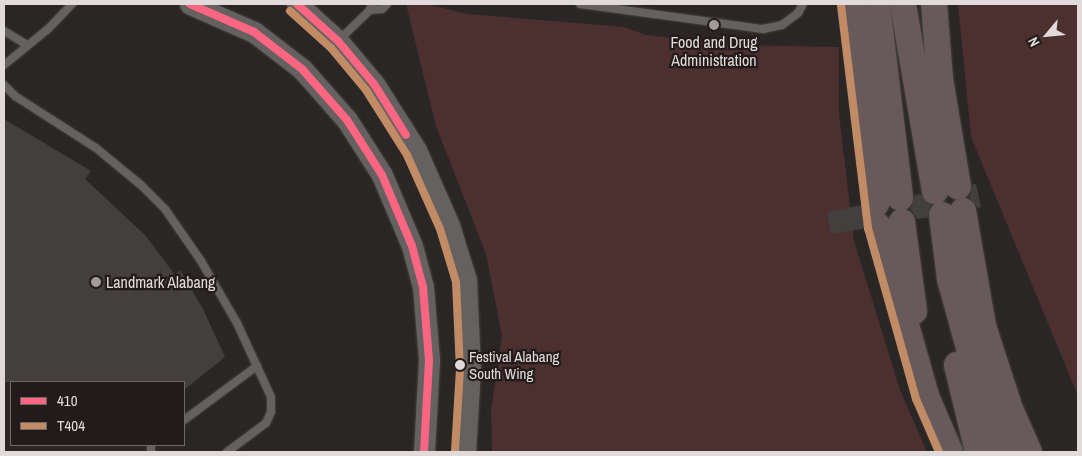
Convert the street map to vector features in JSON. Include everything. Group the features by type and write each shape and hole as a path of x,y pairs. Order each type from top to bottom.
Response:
{"highway":[{"path":"851,4 889,212 911,275 919,371 950,452"},
{"path":"877,4 889,212"},
{"path":"903,4 950,201 984,326 1010,409 1029,452"},
{"path":"934,4 950,201 950,279 953,347 978,452"},
{"path":"950,279 978,380 1004,452"}],"main road":[{"path":"190,4 254,32 302,69 347,120 382,175 412,246 423,287 429,360 424,452"},
{"path":"298,4 338,41 374,84 416,150 449,225 466,280 470,369 465,452"}],"lane":[{"path":"338,41 371,7 382,8 387,4"},
{"path":"580,4 763,29 782,25 798,13 803,4"},
{"path":"4,65 48,29 67,6"},
{"path":"4,31 28,45"},
{"path":"4,85 14,96 96,148 141,185 165,209 237,322 271,396 271,412 266,423 227,452"},
{"path":"185,419 257,366"}],"shaded area":[{"path":"406,4 427,4 467,14 624,27 646,35 732,45 839,47 839,114 854,241 900,390 927,452 492,452 491,411 502,336 486,254 436,126"},
{"path":"958,4 1078,4 1078,396 971,137"}],"building":[{"name":"Landmark Alabang","path":"4,119 91,171 85,179 146,236 175,275 180,270 203,309 225,357 185,389 185,381 4,382"},
{"path":"973,184 976,184 981,207 978,208 969,197"},
{"path":"920,194 931,205 927,218 917,219 910,209 915,195"},
{"path":"861,205 868,215 863,229 831,234 827,212"}],"transit line":[{"name":"410","path":"190,4 254,32 302,69 347,120 382,175 412,246 423,287 429,360 424,452"},
{"name":"410","path":"297,4 338,41 374,84 406,135"},
{"name":"T404","path":"841,5 868,228 916,399 939,452"},
{"name":"T404","path":"290,11 331,48 366,90 407,155 440,229 456,282 460,369 455,451"}],"place":[{"name":"Food and Drug Administration","path":"714,25"},
{"name":"Landmark Alabang","path":"96,282"},
{"name":"Festival Alabang South Wing","path":"460,365"}]}
